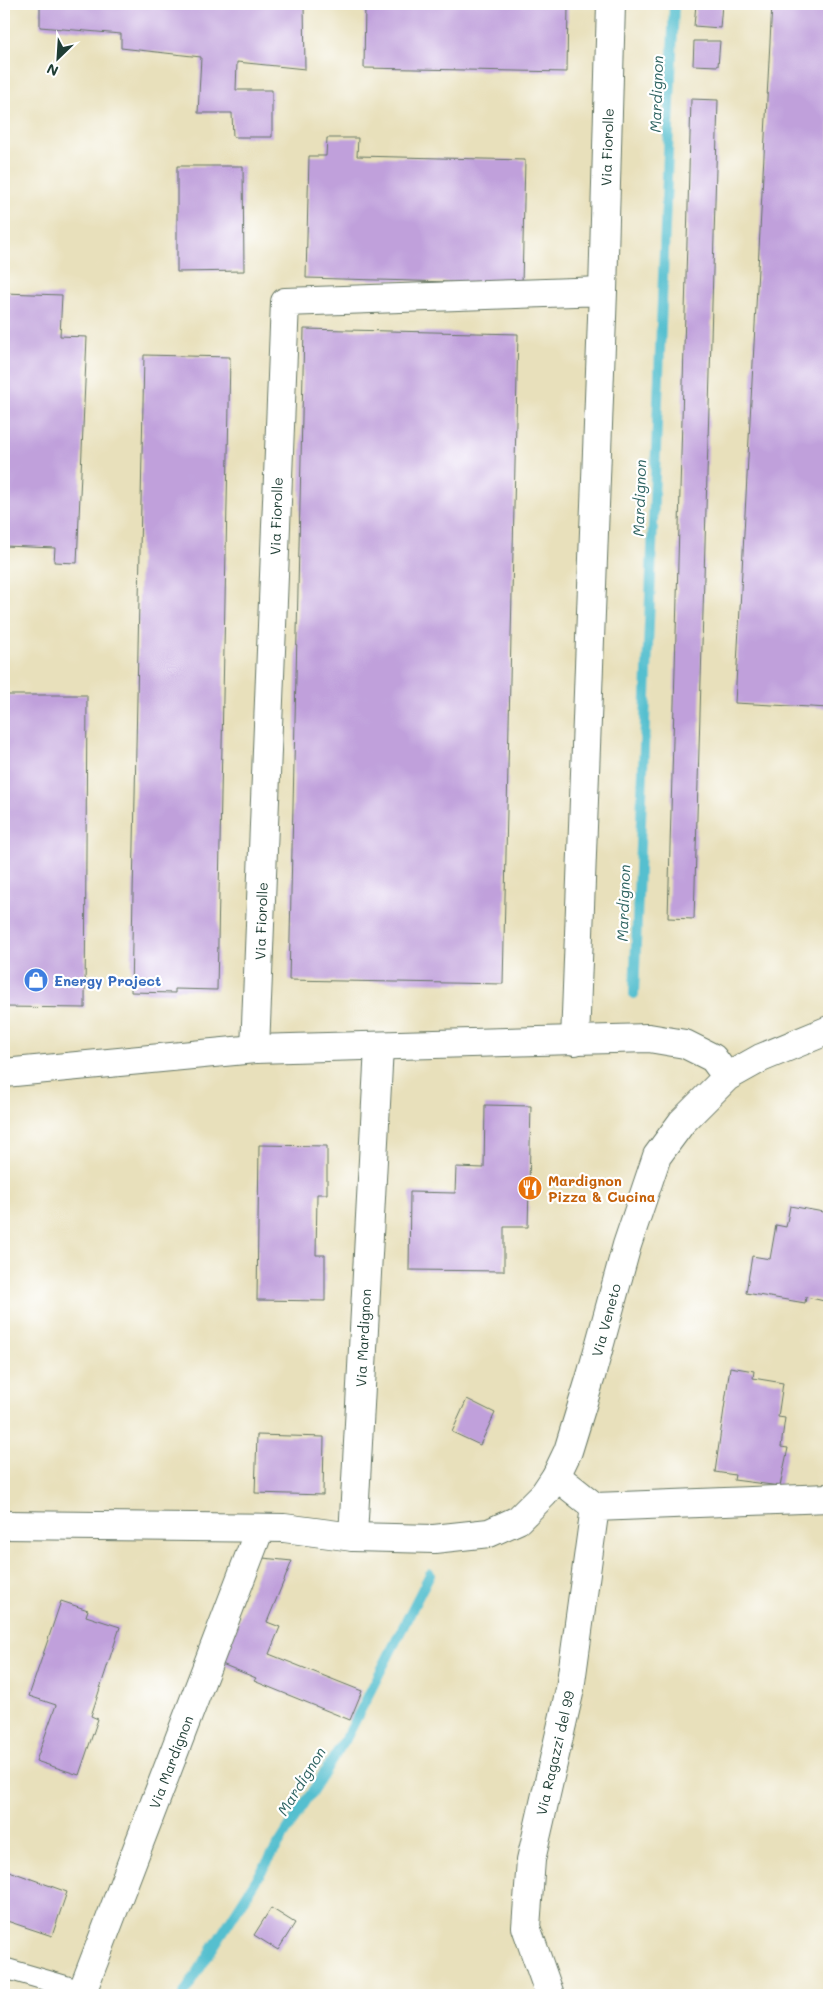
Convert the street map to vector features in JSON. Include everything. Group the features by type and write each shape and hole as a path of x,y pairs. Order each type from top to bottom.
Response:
{"street":[{"name":"Via Fiorolle","path":"575,1041 603,291 610,4"},
{"name":"Via Fiorolle","path":"256,1049 285,302 603,291"},
{"name":"Via Veneto","path":"353,1536 434,1539 490,1533 518,1520 544,1494 556,1476 571,1442 591,1376 626,1245 657,1156 682,1122 726,1077 796,1042 829,1030"},
{"path":"4,1073 256,1049 649,1038 685,1044 713,1058 726,1077"},
{"name":"Via Mardignon","path":"353,1536 378,1047"},
{"path":"556,1476 595,1507 829,1498"},
{"name":"Via Ragazzi del 99","path":"550,1995 526,1927 531,1860 570,1689 595,1507"},
{"path":"4,1525 284,1528 353,1536"},
{"name":"Via Mardignon","path":"82,1993 260,1528"}],"lane":[{"path":"4,1968 82,1993"}],"building":[{"path":"40,4 304,4 305,69 237,62 236,90 272,90 272,137 233,137 232,113 198,113 201,57 121,48 121,34 40,27"},
{"path":"365,4 568,4 567,72 364,68"},
{"path":"696,4 722,4 720,28 694,26"},
{"path":"772,4 829,4 829,708 735,703"},
{"path":"694,41 720,41 718,66 693,65"},
{"path":"691,99 718,100 694,919 668,918"},
{"path":"327,138 358,138 357,156 525,160 522,284 306,278 309,156 326,156"},
{"path":"177,166 243,166 244,271 177,272"},
{"path":"4,293 62,295 60,336 87,337 77,563 54,562 55,548 4,546"},
{"path":"304,329 518,334 503,984 289,980"},
{"path":"144,355 230,357 217,990 175,989 175,993 131,992"},
{"path":"4,695 87,695 85,1008 4,1007"},
{"path":"485,1105 531,1106 528,1227 504,1227 504,1271 409,1270 410,1192 455,1193 456,1167 484,1168"},
{"path":"259,1145 327,1146 327,1194 317,1194 316,1255 325,1255 325,1301 257,1300"},
{"path":"790,1206 829,1213 829,1302 806,1297 805,1303 746,1293 752,1256 770,1259 776,1225 786,1227"},
{"path":"730,1367 754,1371 753,1378 783,1383 778,1417 785,1418 781,1447 788,1448 780,1486 734,1480 735,1475 715,1472"},
{"path":"467,1399 495,1413 480,1445 452,1432"},
{"path":"257,1435 324,1437 323,1495 255,1493"},
{"path":"263,1558 292,1561 267,1622 280,1627 269,1654 362,1691 350,1720 254,1681 256,1678 222,1664"},
{"path":"61,1601 88,1610 86,1616 120,1627 91,1716 98,1719 79,1775 36,1761 56,1705 29,1696"},
{"path":"4,1869 67,1892 52,1936 4,1920"},
{"path":"271,1908 295,1923 278,1950 254,1935"}],"waterway":[{"name":"Mardignon","path":"634,994 674,4"},
{"name":"Mardignon","path":"183,1995 348,1735 430,1574"}],"place":[{"name":"Energy Project","path":"36,980"},
{"name":"Mardignon Pizza & Cucina","path":"530,1188"}]}
